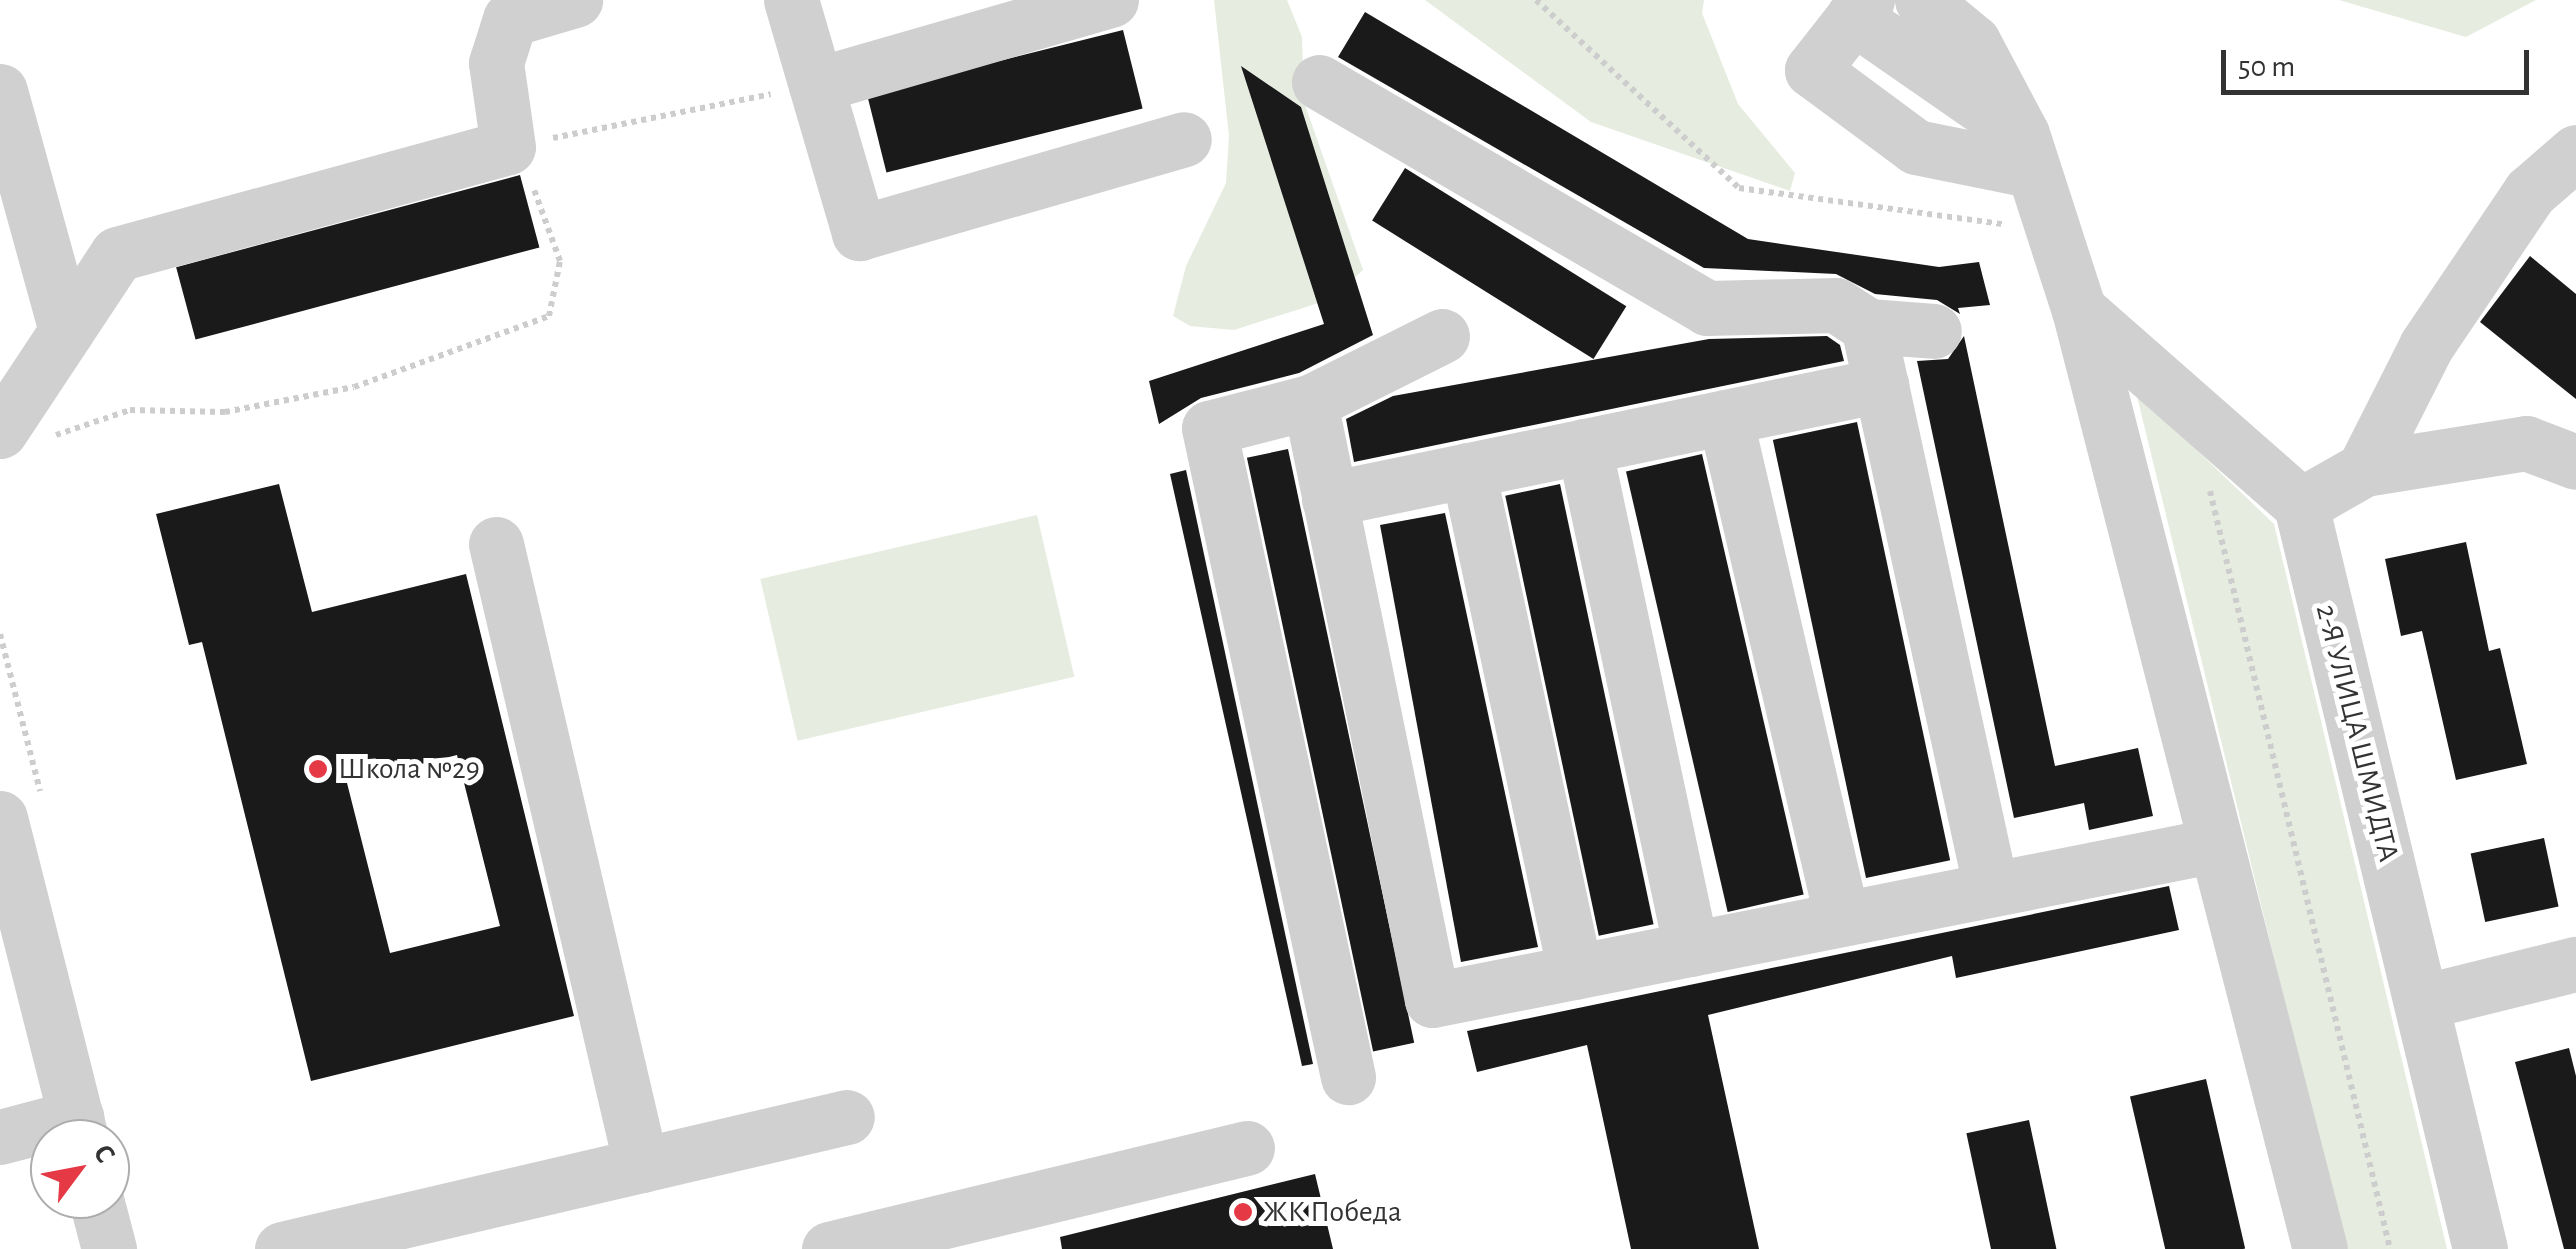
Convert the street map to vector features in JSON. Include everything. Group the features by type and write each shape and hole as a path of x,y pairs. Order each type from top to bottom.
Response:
{"street":[{"path":"19,437 66,330 117,254 508,148 496,63 510,19 574,0"},
{"path":"791,0 859,232 1184,138"},
{"path":"816,85 1111,0"},
{"path":"1922,0 1973,42 2028,153 2058,243 2079,310 2320,1249"},
{"path":"1860,9 1812,70 1916,146 2028,153"},
{"path":"1318,82 1707,308 1836,305 1868,326 1934,331"},
{"path":"0,92 66,330"},
{"path":"2364,469 2426,346 2530,192 2576,152"},
{"path":"2079,310 2301,505 2364,469 2526,443 2576,462"},
{"path":"1868,326 1991,889"},
{"path":"1348,1076 1209,428 1310,402 1442,336"},
{"path":"1329,500 1881,385"},
{"path":"1310,402 1432,1000 2216,845"},
{"path":"1724,417 1842,919"},
{"path":"1584,446 1691,949"},
{"path":"1468,470 1575,972"},
{"name":"2-Я УЛИЦА ШМИДТА","path":"2301,505 2480,1249"},
{"path":"496,544 641,1165"},
{"path":"3,843 76,1119"},
{"path":"2422,1002 2576,964"},
{"path":"282,1249 847,1117"},
{"path":"0,1137 30,1134"},
{"path":"829,1249 1247,1148"},
{"path":"101,1219 109,1249"}],"path":[{"path":"1536,0 1740,188 1977,215 2058,243"},
{"path":"508,148 816,85"},
{"path":"19,437 130,410 225,412 354,387 549,316 560,261 526,167 508,148"},
{"path":"2208,482 2390,1249"}],"shaded area":[{"path":"1214,0 1287,0 1302,37 1304,102 1363,270 1331,299 1234,330 1190,326 1173,316 1186,266 1226,183 1229,136"},
{"path":"1425,0 1704,0 1702,13 1738,104 1795,173 1790,191 1591,122"},
{"path":"2339,0 2536,0 2466,37"},
{"path":"2136,392 2274,524 2447,1249 2345,1249"},
{"path":"1037,515 1074,677 798,741 760,579"}],"building":[{"path":"1365,12 1748,239 1939,267 1979,262 1990,305 1958,308 1960,314 1937,300 1875,294 1836,274 1704,268 1338,57"},
{"path":"1123,30 1143,109 886,172 867,94"},
{"path":"1241,66 1301,107 1373,335 1299,373 1201,398 1159,424 1149,381 1324,324"},
{"path":"1405,168 1626,306 1593,359 1372,221"},
{"path":"520,175 539,247 196,340 176,267"},
{"path":"2530,256 2576,294 2576,399 2480,322"},
{"path":"1827,336 1840,345 1844,361 1354,462 1346,419 1393,396 1709,339"},
{"path":"1964,336 2055,766 2138,748 2153,816 2089,830 2084,803 2014,818 1917,361 1948,359"},
{"path":"1857,422 1950,860 1866,878 1773,440"},
{"path":"1288,449 1414,1043 1373,1051 1247,458"},
{"path":"1702,454 1804,894 1728,912 1626,472"},
{"path":"1186,470 1313,1064 1302,1066 1170,474"},
{"name":"Школа №29","path":"279,484 312,612 466,574 574,1016 311,1081 202,642 189,645 156,514","holes":["457,755 500,926 390,953 347,783"]},
{"path":"1560,484 1654,924 1599,936 1505,496"},
{"path":"1445,513 1538,947 1461,962 1380,525"},
{"path":"2466,542 2489,651 2500,648 2527,764 2456,780 2422,631 2401,636 2385,559"},
{"path":"2544,838 2559,906 2485,922 2471,854"},
{"path":"2169,886 2179,930 1956,978 1952,956 1708,1015 1759,1249 1631,1249 1587,1045 1477,1072 1467,1031"},
{"path":"2569,1048 2576,1076 2576,1249 2564,1249 2515,1062"},
{"path":"2206,1079 2245,1249 2165,1249 2130,1097"},
{"path":"2029,1120 2056,1249 1991,1249 1966,1133"},
{"name":"ЖК Победа","path":"1315,1174 1333,1249 1062,1249 1060,1237"}],"place":[{"name":"Школа №29","path":"318,769"},
{"name":"ЖК Победа","path":"1243,1212"}]}
